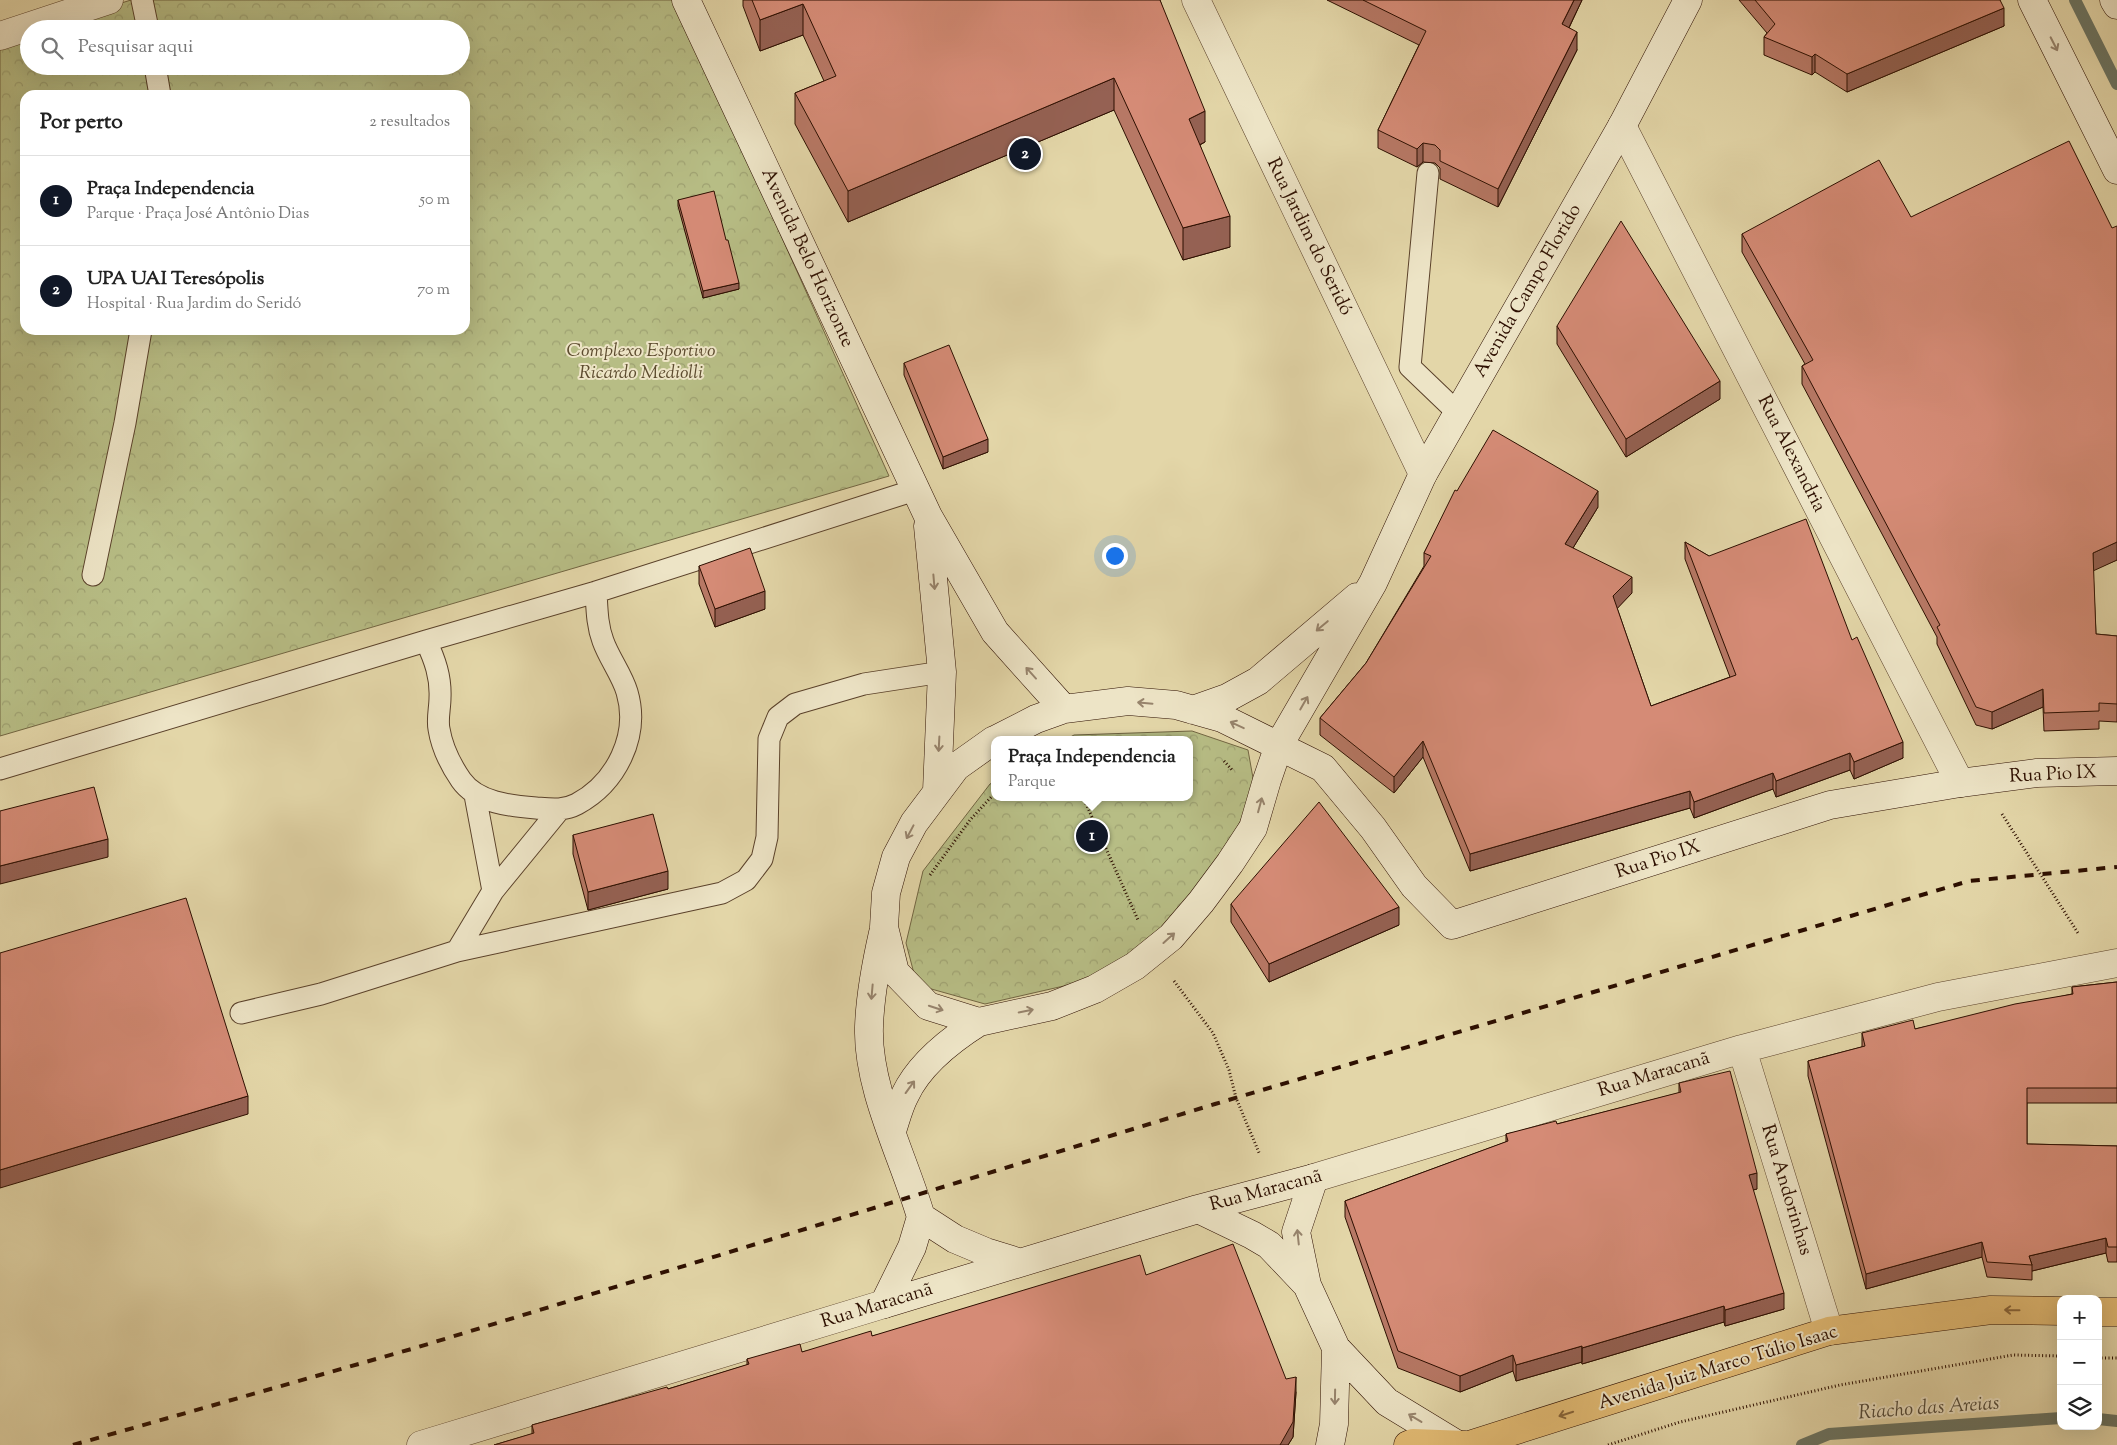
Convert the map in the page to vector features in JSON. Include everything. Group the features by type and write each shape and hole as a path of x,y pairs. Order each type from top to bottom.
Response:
{"main road":[{"name":"Avenida Juiz Marco Túlio Isaac","path":"1408,1445 1414,1443 1464,1445 1830,1330 1992,1310 2057,1311"},
{"path":"2102,1312 2117,1312"}],"street":[{"path":"48,20 109,0"},
{"name":"Avenida Belo Horizonte","path":"686,0 928,516 994,632 1064,709"},
{"name":"Rua Jardim do Seridó","path":"1196,0 1423,474"},
{"name":"Avenida Campo Florido","path":"979,1022 1052,1006 1095,989 1135,966 1171,937 1201,902 1253,828 1266,780 1279,745 1373,583 1423,474 1622,126 1688,0"},
{"path":"2032,0 2117,170"},
{"path":"2114,0 2117,5"},
{"path":"0,36 20,29"},
{"name":"Rua Alexandria","path":"1622,126 1970,782"},
{"path":"928,516 942,672 937,791"},
{"path":"1193,710 1227,698 1258,681 1373,583"},
{"path":"1002,736 1036,718 1064,709 1128,701 1176,705 1222,718 1279,745"},
{"path":"884,1304 912,1247 921,1217 874,1079 869,1029 873,981 884,927 886,893 896,857 914,822 956,767 991,743"},
{"name":"Rua Pio IX","path":"1279,745 1323,768 1373,828 1414,886 1452,925 1830,805 2037,773 2117,771"},
{"path":"884,927 895,972 928,1006 979,1022"},
{"name":"Rua Maracanã","path":"431,1444 1018,1262 1198,1209 1314,1178 1742,1048 1938,997 2117,962"},
{"path":"892,1131 905,1093 922,1070 950,1041 979,1022"},
{"name":"Rua Andorinhas","path":"1742,1048 1830,1330"},
{"path":"1314,1178 1296,1232 1307,1285 1336,1348 1387,1402 1464,1445"},
{"path":"1198,1209 1269,1245 1307,1285"},
{"path":"921,1217 955,1239 986,1252 1018,1262"},
{"path":"1330,1445 1334,1424 1336,1348"}],"lane":[{"path":"142,0 146,20"},
{"path":"157,75 159,90"},
{"path":"1428,172 1410,367 1458,413"},
{"path":"93,575 126,423 140,335"},
{"path":"0,769 426,640 596,592 915,490"},
{"path":"426,640 439,675 438,727 446,756 462,782 475,795 516,806 560,809 576,805 603,785 622,758 630,726 627,692 603,641 598,623 596,592"},
{"path":"241,1013 321,994 457,951 722,893 746,880 762,859 767,836 769,739 778,717 795,704 864,684 942,672"},
{"path":"475,795 494,891"},
{"path":"457,951 494,891 560,809"}],"path":[{"path":"1219,754 1236,774"},
{"path":"1970,782 2082,939"},
{"path":"927,880 970,820 991,797"},
{"path":"1085,801 1152,952 1213,1033 1229,1070 1236,1098 1274,1189"},
{"path":"1608,1445 1680,1422 1840,1385 2013,1355 2057,1356"},
{"path":"2102,1358 2117,1358"}],"green space":[{"name":"Complexo Esportivo Ricardo Mediolli","path":"131,0 675,0 889,476 0,736 0,41 20,35 20,75 470,75 470,20 67,20"},
{"path":"1192,731 1248,750 1253,778 1249,802 1217,872 1176,921 1090,980 985,1004 917,985 906,943 923,871 990,784 991,801 1193,801 1193,736 1072,736"}],"building":[{"path":"752,0 1160,0 1205,111 1189,119 1230,216 1183,228 1114,78 848,191 795,93 836,76 803,4 760,20"},
{"path":"1363,0 1574,0 1562,24 1577,32 1498,189 1440,161 1440,150 1435,145 1423,143 1417,149 1378,130 1426,31"},
{"path":"1755,0 2000,0 2004,8 1847,74 1815,54 1812,57 1764,37 1775,24"},
{"path":"2069,141 2112,228 2117,226 2117,542 2093,553 2096,634 2117,636 2117,704 2099,703 2099,711 2044,713 2043,689 1992,712 1976,707 1937,627 1940,625 1802,366 1813,360 1742,234 1879,160 1911,217"},
{"path":"714,191 739,283 703,291 678,200"},
{"path":"1621,221 1720,381 1626,439 1557,326"},
{"path":"949,345 988,439 943,457 904,363"},
{"path":"1493,430 1598,491 1565,544 1632,577 1613,596 1651,706 1736,675 1685,542 1709,556 1806,519 1852,640 1857,637 1903,742 1854,762 1850,753 1776,781 1773,773 1694,802 1690,791 1470,854 1423,741 1394,777 1320,718 1366,663 1431,556 1424,553 1455,490 1457,491"},
{"path":"750,548 765,591 715,609 699,566"},
{"path":"94,787 108,839 0,866 0,811"},
{"path":"1319,802 1399,907 1269,964 1231,904"},
{"path":"653,814 668,871 588,892 573,835"},
{"path":"186,898 248,1096 0,1170 0,953"},
{"path":"2117,982 2117,1088 2027,1088 2027,1144 2117,1146 2117,1247 2108,1247 2106,1238 2029,1256 2032,1265 1987,1262 1982,1242 1866,1274 1808,1061 1865,1046 1862,1033 1913,1020 1915,1029 2015,1004 2073,994 2072,987"},
{"path":"1730,1071 1757,1173 1749,1175 1784,1293 1725,1310 1724,1306 1582,1348 1582,1346 1516,1365 1513,1355 1460,1376 1398,1351 1345,1201 1508,1141 1506,1134 1556,1121 1557,1124 1681,1092 1679,1083"},
{"path":"1233,1244 1286,1379 1296,1377 1293,1422 1280,1445 494,1445 534,1433 532,1425 667,1387 668,1389 749,1364 747,1359 800,1344 802,1352 871,1331 872,1336 1140,1255 1146,1275"}],"waterway":[{"path":"2075,0 2117,84"},
{"name":"Riacho das Areias","path":"1802,1445 1829,1434 2057,1418"},
{"name":"Riacho das Areias","path":"2102,1419 2117,1421"}],"railway":[{"path":"73,1445 415,1348 1215,1104 1969,881 2117,867"}],"place":[{"name":"UPA UAI Teresópolis","path":"1025,154"},
{"name":"Praça Independencia","path":"1092,836"}]}
